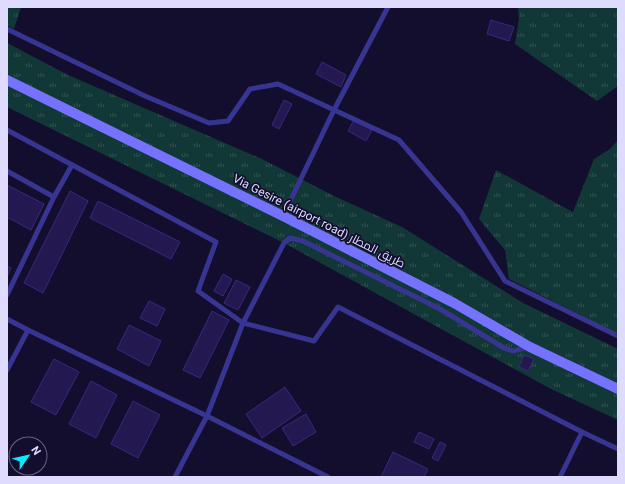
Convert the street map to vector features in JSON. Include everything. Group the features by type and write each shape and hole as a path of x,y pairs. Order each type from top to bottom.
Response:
{"main road":[{"name":"Via Gesire (airport road) طريق المطار","path":"7,80 283,216 454,303 530,347 618,389"}],"lane":[{"path":"283,216 334,110 388,7"},
{"path":"7,29 145,96 209,123 228,121 250,88 278,84 399,140 461,212 505,282 618,336"},
{"path":"7,130 216,242 198,291 243,323 314,341 338,307 618,449"},
{"path":"7,295 54,197 72,165"},
{"path":"7,171 54,197"},
{"path":"175,477 207,416 243,323 284,243 290,238 303,241 440,309 504,348 513,351 530,347"},
{"path":"7,319 207,416 328,477"},
{"path":"7,370 28,330"},
{"path":"560,477 582,432"}],"green space":[{"path":"7,7 21,7 14,29 7,25"},
{"path":"518,7 618,7 618,86 597,101 515,44 519,18"},
{"path":"7,43 68,75 262,159 334,196 402,227 523,303 618,349 618,420 551,389 284,243 7,107"},
{"path":"618,140 618,334 509,279 505,250 479,219 496,170 573,212 594,159 610,149"}],"building":[{"path":"491,20 514,27 509,41 487,34"},
{"path":"322,62 346,75 341,87 316,74"},
{"path":"284,100 292,104 279,129 272,125"},
{"path":"354,120 372,130 366,141 348,131"},
{"path":"7,185 44,204 31,230 7,217"},
{"path":"70,191 88,201 43,293 24,283"},
{"path":"98,201 180,242 171,259 90,218"},
{"path":"7,266 11,268 7,277"},
{"path":"223,274 232,279 223,296 214,291"},
{"path":"236,280 250,287 238,310 224,303"},
{"path":"149,301 165,309 157,326 140,318"},
{"path":"212,311 229,320 200,378 183,370"},
{"path":"129,325 161,341 149,366 117,349"},
{"path":"524,355 534,359 528,371 519,367"},
{"path":"54,359 79,372 56,415 31,402"},
{"path":"91,381 117,395 96,438 69,424"},
{"path":"285,387 301,411 262,438 246,414"},
{"path":"133,401 160,415 138,458 111,444"},
{"path":"306,414 316,432 293,446 282,428"},
{"path":"419,432 434,439 429,449 414,442"},
{"path":"440,442 446,445 438,461 432,458"},
{"path":"393,452 428,469 424,477 381,477"}]}
